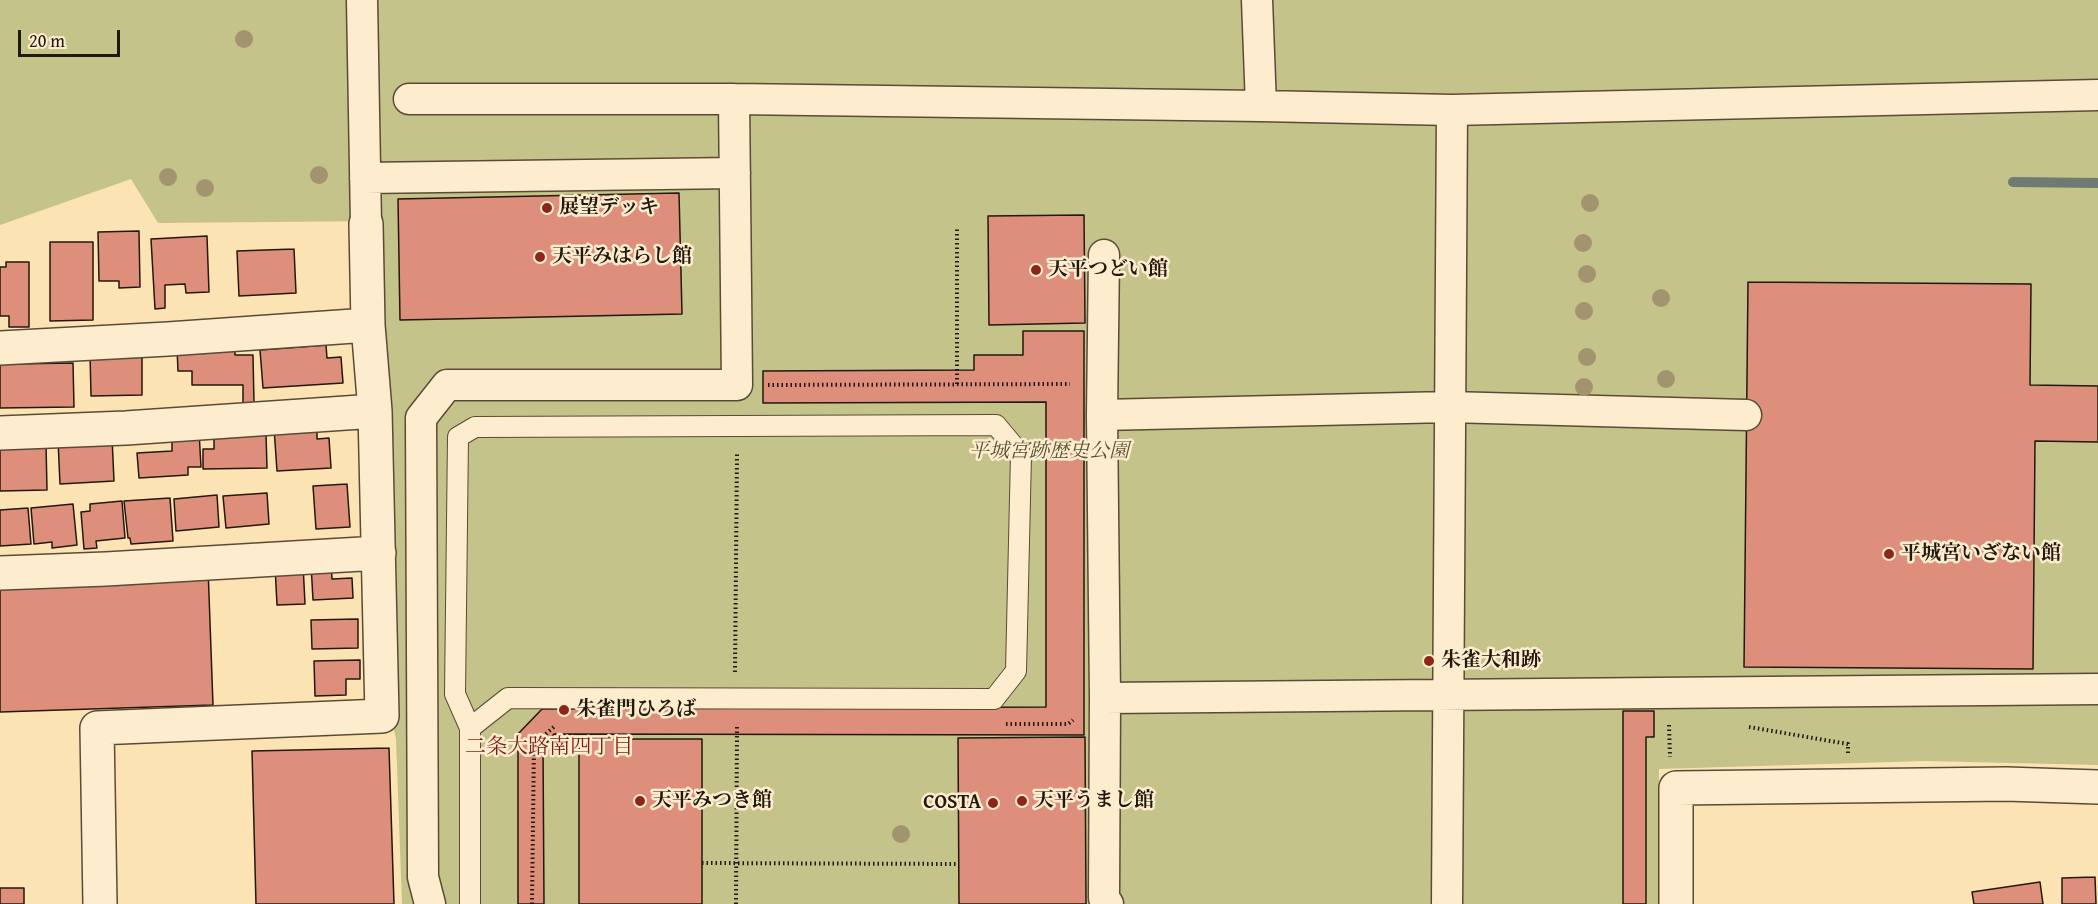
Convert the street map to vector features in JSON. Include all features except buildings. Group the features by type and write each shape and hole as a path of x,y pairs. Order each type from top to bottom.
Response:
{"street":[{"path":"100,904 97,728 382,716 375,411 368,325 362,0"},
{"path":"1257,0 1261,106"},
{"path":"409,99 734,99 1452,110 2098,95"},
{"path":"430,904 423,878 421,418 447,385 737,385 734,99"},
{"path":"1447,904 1452,110"},
{"path":"365,178 735,173"},
{"path":"1104,255 1102,414 1105,698 1104,898 1108,904"},
{"path":"0,348 368,325"},
{"path":"1102,414 1449,407 1746,414"},
{"path":"0,433 126,428 375,411"},
{"path":"0,573 379,553"},
{"path":"1105,698 2098,688"},
{"path":"1676,904 1677,788 2006,784 2098,787"}],"lane":[{"path":"470,728 508,698 994,699 1016,671 1022,455 996,425 475,427 458,437 455,694 470,728 470,904"}],"path":[{"path":"957,230 957,384"},
{"path":"737,385 1103,383"},
{"path":"735,681 737,445"},
{"path":"1667,692 1670,781 1677,788"},
{"path":"997,724 1068,724 1105,698"},
{"path":"736,904 737,724 749,724"},
{"path":"532,904 534,744 555,726 566,726"},
{"path":"1747,726 1848,744 1848,786"},
{"path":"702,863 958,864"}],"green space":[{"name":"平城宮跡歴史公園","path":"0,0 2098,0 2098,765 1926,761 1659,769 1660,904 402,904 396,739 389,709 379,221 158,223 131,179 0,225"}],"waterway":[{"path":"2013,182 2098,183"}],"place":[{"name":"展望デッキ","path":"547,208"},
{"name":"天平みはらし館","path":"540,257"},
{"name":"天平つどい館","path":"1036,270"},
{"name":"平城宮いざない館","path":"1889,554"},
{"name":"朱雀大和跡","path":"1429,661"},
{"name":"朱雀門ひろば","path":"564,710"},
{"name":"天平みつき館","path":"640,801"},
{"name":"天平うまし館","path":"1022,801"},
{"name":"COSTA","path":"993,803"}],"district":[{"name":"二条大路南四丁目","path":"549,748"}]}
